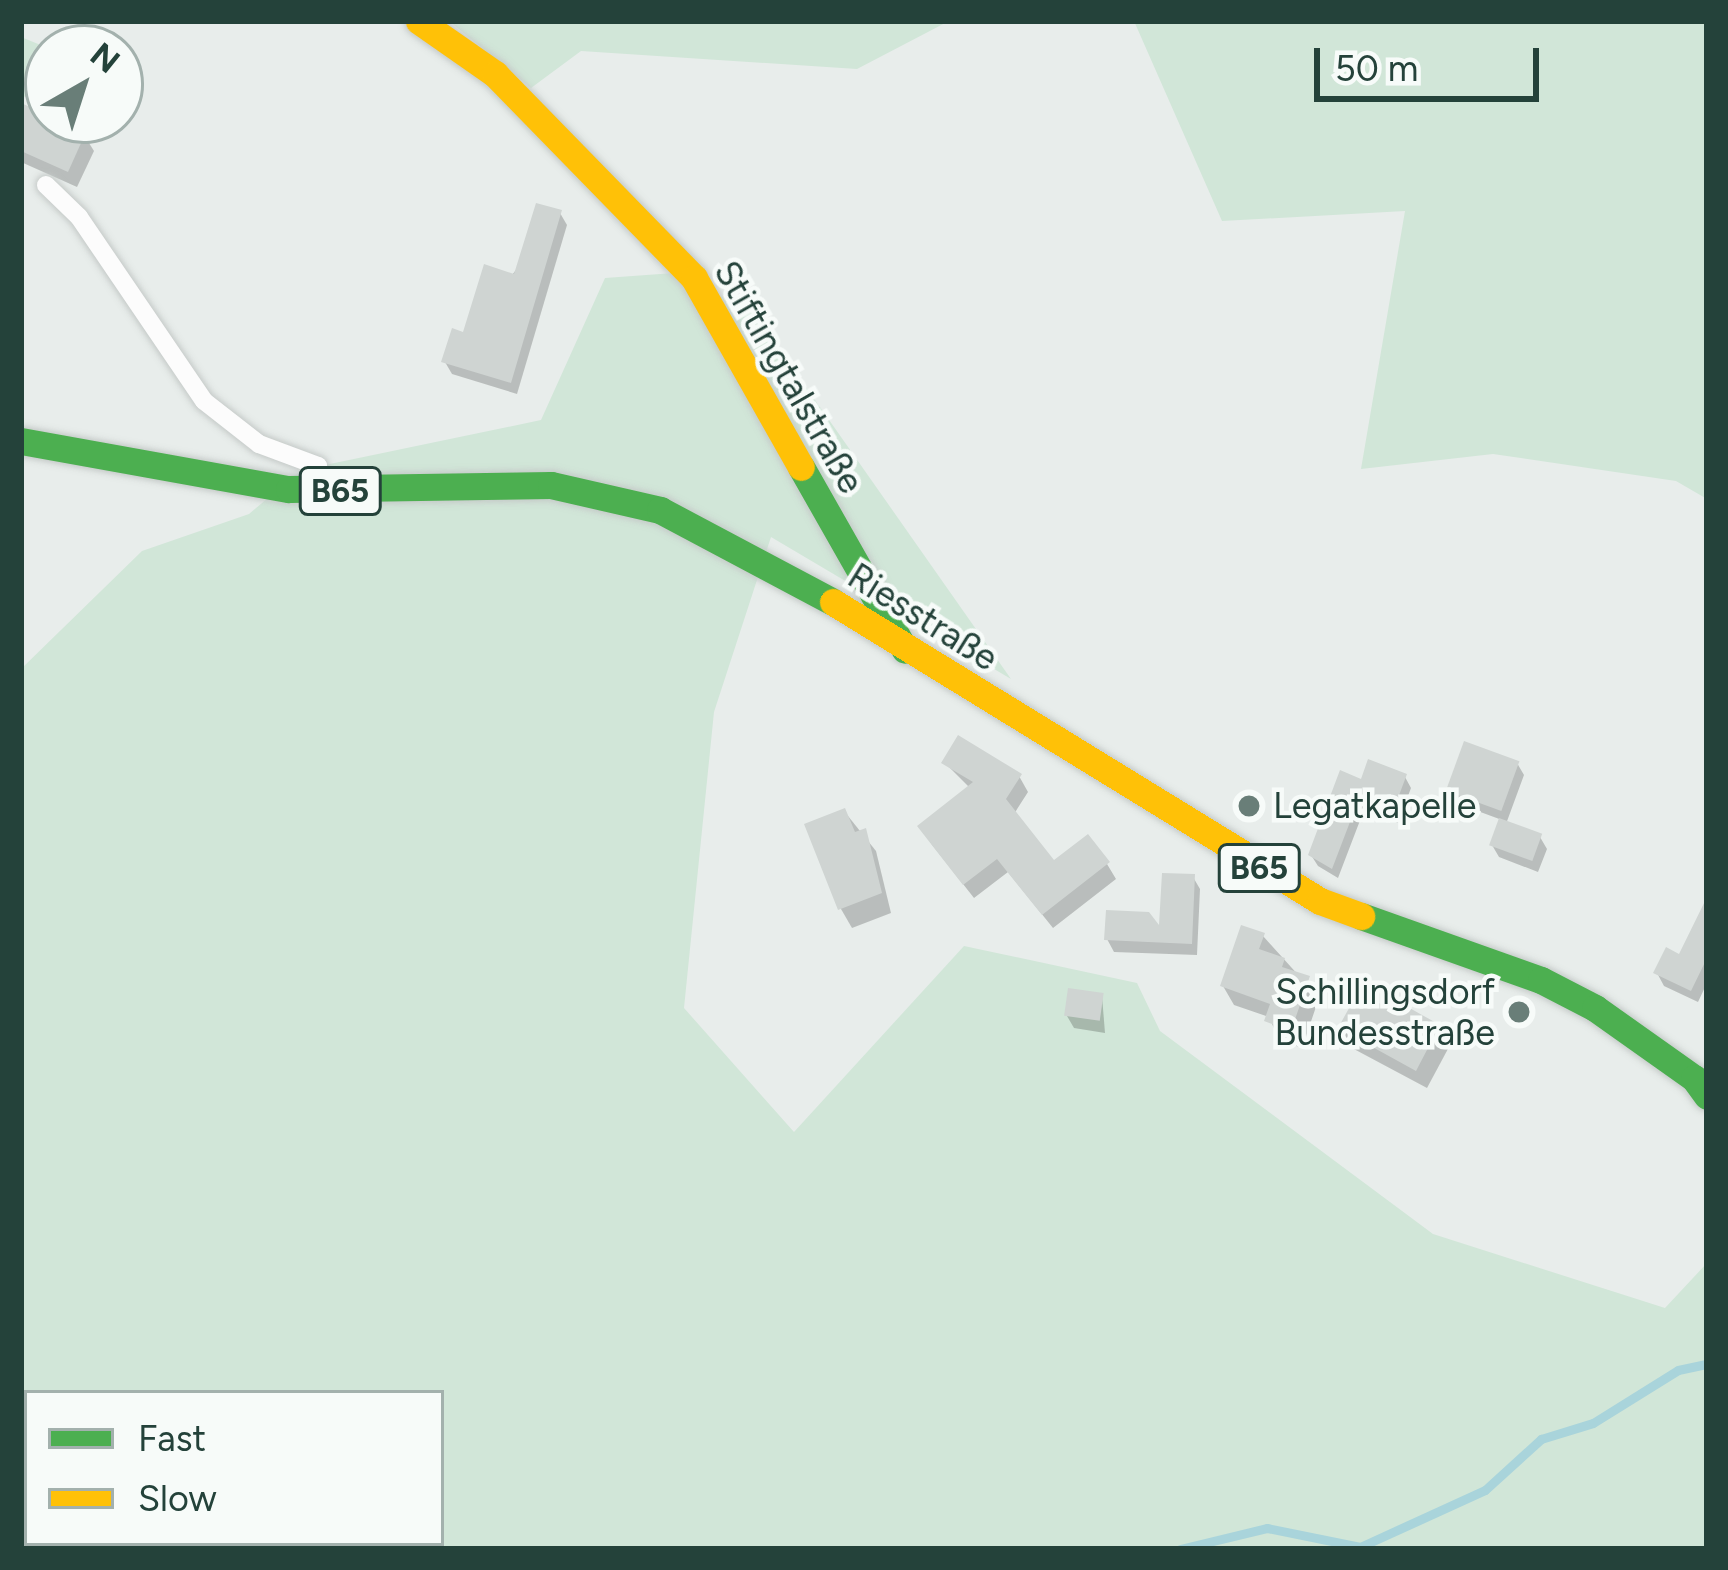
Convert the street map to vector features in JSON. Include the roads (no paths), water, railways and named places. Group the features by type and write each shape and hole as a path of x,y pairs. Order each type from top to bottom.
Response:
{"main road":[{"name":"Stiftingtalstraße","path":"419,21 495,74 694,278 905,650"},
{"name":"Riesstraße","path":"21,441 319,490 551,485 608,493 739,547 1288,884 1541,980 1703,1084"}],"lane":[{"path":"46,185 79,217 205,401 259,444 318,466 319,490"}],"waterway":[{"path":"1180,1549 1267,1528 1360,1547 1485,1490 1541,1439 1593,1423 1678,1370 1707,1364"}],"place":[{"name":"Legatkapelle","path":"1249,806"},
{"name":"Schillingsdorf Bundesstraße","path":"1519,1012"}]}
